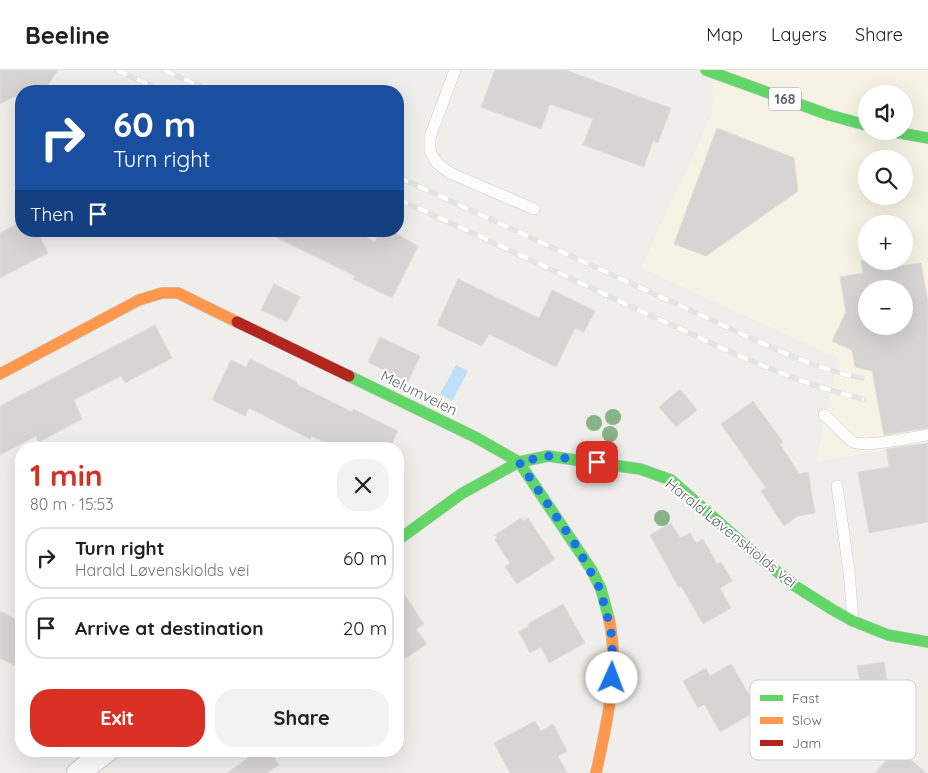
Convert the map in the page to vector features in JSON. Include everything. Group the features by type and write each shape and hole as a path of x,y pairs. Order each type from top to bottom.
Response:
{"street":[{"name":"168","path":"706,70 821,112 858,123"},
{"path":"913,135 928,138"},
{"name":"Melumveien","path":"0,374 139,300 168,291 178,293 238,321 475,437 519,462 586,562 600,589 606,607 611,630 613,662 607,723 596,773"},
{"name":"Harald Løvenskiolds vei","path":"404,536 461,494 519,462 548,456 640,469 671,480 754,553 795,586 853,621 888,635 928,642"},
{"path":"78,773 99,757"}],"lane":[{"path":"455,70 430,137 430,151 437,163 450,173 534,208"},
{"path":"824,415 833,421 854,443 868,444 928,435"},
{"path":"837,486 849,571 853,621"}],"shaded area":[{"path":"714,70 928,70 928,442 816,462 838,358 641,268 712,114"}],"water":[{"path":"456,365 468,371 452,401 440,394"}],"building":[{"path":"0,70 58,70 48,85 15,85 15,96 0,104"},
{"path":"495,70 565,70 671,108 658,143 653,141 644,167 583,145 593,119 550,104 541,129 481,107"},
{"path":"717,128 794,158 798,191 706,256 674,244"},
{"path":"15,225 15,237 40,237 48,253 0,278 0,233"},
{"path":"275,237 366,237 375,242 377,237 402,237 418,246 392,298 353,279 355,276"},
{"path":"921,263 928,302 928,428 884,435 872,371 855,367 852,350 832,341 846,312 840,277 863,273 862,270 913,270 913,264"},
{"path":"458,279 539,318 552,290 595,311 584,332 575,328 556,367 489,334 482,346 437,325"},
{"path":"274,284 300,297 287,322 261,310"},
{"path":"155,325 172,358 125,383 121,376 74,400 82,419 39,442 36,436 25,442 15,442 15,447 0,455 0,406"},
{"path":"380,337 420,356 408,382 368,362"},
{"path":"250,359 352,412 353,409 398,431 392,442 323,442 311,436 310,439 249,408 245,416 212,400 231,360 246,367"},
{"path":"680,389 697,410 676,427 659,407"},
{"path":"753,401 783,442 780,444 799,474 808,472 815,513 798,516 784,526 761,491 766,488 721,424"},
{"path":"928,443 928,522 869,533 858,472 889,467 886,449"},
{"path":"521,518 523,521 528,518 555,559 517,584 505,567 510,563 495,540 497,538 495,535"},
{"path":"671,523 680,538 690,533 696,543 703,539 717,564 721,562 732,581 720,588 731,608 703,624 681,586 679,588 650,535"},
{"path":"404,594 424,624 416,629 427,644 404,659"},
{"path":"563,604 585,643 549,663 541,647 530,653 519,632 529,626 528,624"},
{"path":"0,611 15,619 15,666 0,658"},
{"path":"884,662 887,680 860,680 857,666"},
{"path":"731,664 750,696 750,715 720,732 704,704 698,708 683,681 706,668 710,676"},
{"path":"535,721 541,731 553,724 567,751 558,756 567,773 510,773 494,743"},
{"path":"250,757 274,757 279,765 267,773 227,773"},
{"path":"886,760 911,760 926,773 875,773"}],"railway":[{"path":"117,70 150,85"},
{"path":"164,70 197,85"},
{"path":"404,180 777,350 830,370 862,378"},
{"path":"404,202 732,353 811,384 864,399"}],"traffic: fast":[{"path":"706,70 829,115 858,123"},
{"path":"913,135 928,138"},
{"path":"349,376 475,437 519,462 591,569 601,589 609,619"},
{"path":"404,536 461,494 519,462 548,456 640,469 671,480 754,553 795,586 833,610 853,621 888,635 928,642"}],"traffic: slow":[{"path":"0,374 139,300 162,293 178,293 237,322"},
{"path":"596,773 608,715 613,677 612,638 609,619"}],"traffic: jam":[{"path":"237,322 349,376"}],"route":[{"path":"597,462 548,456 519,462 577,547 600,589 611,630 612,678"}]}
